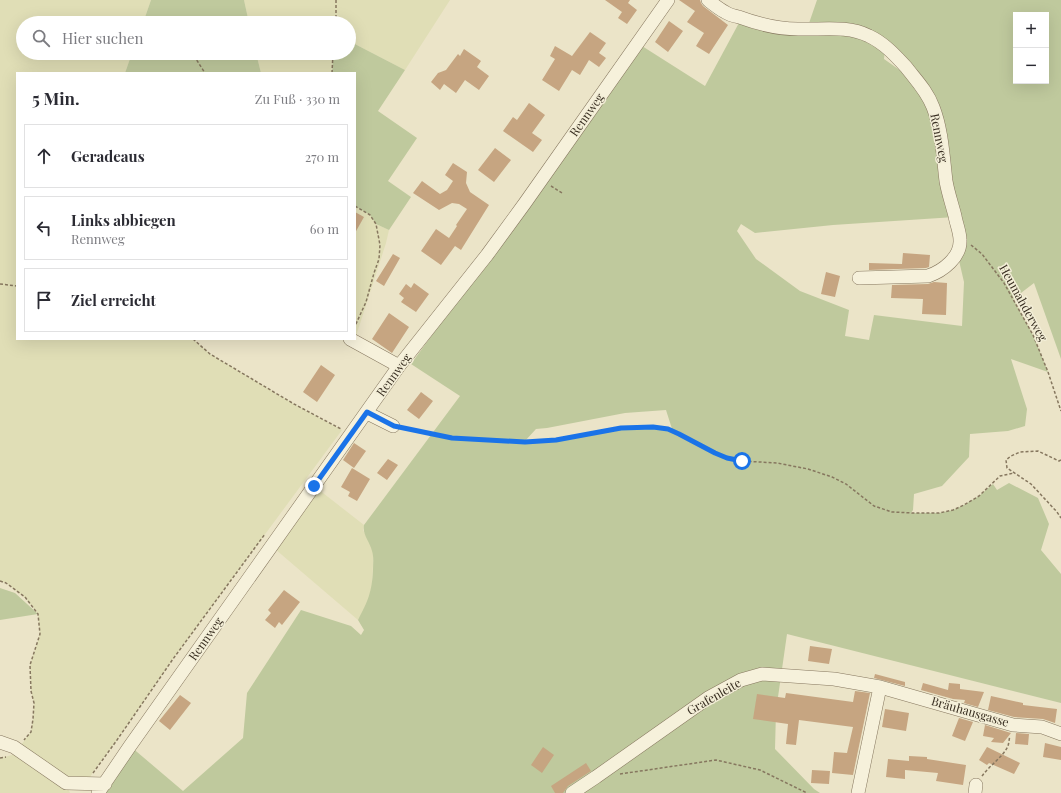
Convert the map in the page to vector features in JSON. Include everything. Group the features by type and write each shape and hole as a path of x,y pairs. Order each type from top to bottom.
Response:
{"street":[{"name":"Rennweg","path":"102,788 130,746 399,366 487,255 668,0"},
{"name":"Rennweg","path":"708,0 726,13 772,27 796,29 842,29 855,31 880,42 894,54 920,84 929,97 934,108 938,122 947,182 960,240"},
{"path":"859,278 924,276 936,273 950,263 957,254 960,240"},
{"path":"352,340 399,366"},
{"path":"367,412 394,426"},
{"name":"Grafenleite","path":"572,793 708,698 741,680 762,674 834,679 880,687"},
{"path":"858,793 880,687"},
{"name":"Bräuhausgasse","path":"880,687 1013,724 1042,727 1061,734"},
{"path":"0,742 14,747 68,788 86,784 102,788"}],"path":[{"path":"336,0 336,16"},
{"path":"196,60 203,72"},
{"path":"332,72 333,60"},
{"path":"541,180 562,193"},
{"path":"356,207 370,215 376,224 380,245 379,259 366,302 356,324"},
{"name":"Heumahderweg","path":"960,240 972,245 982,254 1004,283 1033,335 1048,372 1061,411"},
{"path":"0,284 16,286"},
{"path":"194,340 210,354 294,404 342,430"},
{"path":"394,426 452,438 525,442 556,440 621,428 653,427 668,429 727,458 742,461 777,463 808,469 832,477 846,484 874,506 892,512 914,514 939,513 953,510 979,496 1000,476 1014,473"},
{"path":"1061,460 1059,461 1038,451 1020,452 1006,460 1007,468 1031,484 1061,518"},
{"path":"86,784 174,659 268,530"},
{"path":"0,581 6,583 25,598 38,614 40,634 30,665 31,691 34,702 31,732 17,750"},
{"path":"975,789 987,770 995,764 1008,747 1013,724"},
{"path":"620,774 716,760 760,770 807,793"}],"shaded area":[{"path":"0,0 151,0 145,16 16,16 16,60 130,60 125,72 16,72 16,340 194,340 210,354 294,404 342,430 173,659 86,784 66,783 70,793 0,793 0,758 12,755 31,732 34,703 31,691 30,665 40,634 38,614 25,598 6,583 0,581"},
{"path":"244,0 450,0 405,70 356,45 356,16 247,16"},
{"path":"258,60 333,60 332,72 261,72"},
{"path":"356,206 370,215 376,224 389,230 356,336"},
{"path":"314,486 364,525 363,530 373,551 372,590 367,604 358,620 275,549"}],"green space":[{"path":"151,0 244,0 247,16 145,16"},
{"path":"817,0 1061,0 1061,359 1034,283 1013,299 1033,335 1048,372 1011,359 1027,409 1025,426 1008,431 970,434 969,457 942,486 914,494 913,510 911,513 939,513 953,510 979,496 993,484 997,490 1009,483 1038,498 1049,524 1041,550 1061,574 1061,703 787,634 776,711 775,749 814,789 820,793 98,793 130,746 183,791 243,738 247,693 301,610 351,626 361,635 364,630 358,620 367,602 372,578 373,563 373,553 364,532 364,525 460,396 411,364 642,46 705,86 740,21 778,31 815,33 841,31 864,37 885,49 884,59 918,83 883,44 872,37 854,31 807,29","holes":["955,217 960,240 957,252 964,282 962,326 874,315 869,340 845,336 849,310 800,291 756,259 737,231 741,224 755,233 833,225","666,410 673,432 668,429 653,427 621,428 556,440 525,441 536,429 625,413"]},
{"path":"356,45 405,70 378,111 417,138 388,181 411,197 389,230 376,224 370,215 356,207 356,72 332,72 333,60 356,60"},
{"path":"130,60 258,60 261,72 125,72"},
{"path":"0,588 15,593 38,614 0,620"}],"building":[{"path":"605,0 630,0 628,3 637,10 627,24 618,18 622,12"},
{"path":"679,0 700,0 703,6 728,25 709,54 696,46 704,33 687,22 695,11"},
{"path":"669,21 683,31 668,52 655,42"},
{"path":"590,32 606,43 599,53 606,58 599,67 589,60 580,75 572,70 559,91 542,80 555,59 550,56 555,46 572,56"},
{"path":"464,49 481,61 477,67 489,76 479,90 465,80 456,93 444,84 440,90 431,82 438,73 446,70 458,54 460,56"},
{"path":"529,103 545,115 532,133 542,140 533,152 503,131 513,117 517,120"},
{"path":"495,148 511,160 494,182 478,170"},
{"path":"453,163 467,172 466,183 470,192 489,205 461,250 455,246 441,265 421,251 436,229 449,238 467,209 459,204 452,203 439,210 413,193 422,181 440,194 447,190 453,181 445,175"},
{"path":"356,213 364,217 356,231"},
{"path":"903,253 930,255 929,267 869,270 869,263 902,264"},
{"path":"393,254 400,258 384,286 376,281"},
{"path":"826,272 840,276 835,297 821,294"},
{"path":"934,282 947,283 946,315 922,314 923,299 891,298 892,285 928,284"},
{"path":"414,283 429,294 416,312 401,302 404,298 399,294 406,284 411,288"},
{"path":"389,313 409,327 392,353 372,339"},
{"path":"321,365 335,375 317,402 303,392"},
{"path":"421,392 433,401 419,419 407,410"},
{"path":"354,443 366,451 354,468 343,460"},
{"path":"388,459 398,465 387,480 377,473"},
{"path":"352,468 370,479 357,501 348,496 350,492 341,487"},
{"path":"284,590 300,602 282,625 279,622 275,628 265,620 271,613 268,610"},
{"path":"810,646 832,649 829,664 808,661"},
{"path":"875,674 905,682 905,686 874,678"},
{"path":"923,683 948,690 949,683 960,684 960,689 984,692 978,707 964,703 965,700 953,699 921,690"},
{"path":"855,691 870,693 853,775 832,773 834,752 847,753 853,727 799,720 796,745 786,744 788,724 753,719 757,694 785,698 786,693 853,702"},
{"path":"180,695 191,703 170,730 159,721"},
{"path":"991,696 1023,703 1023,705 1057,709 1055,723 1043,719 1014,717 988,710"},
{"path":"885,709 909,713 906,731 882,727"},
{"path":"959,718 973,722 965,741 952,736"},
{"path":"985,725 1011,733 1003,743 991,742 994,738 983,736"},
{"path":"1016,733 1029,734 1028,745 1015,744"},
{"path":"1045,743 1061,747 1061,760 1043,757"},
{"path":"543,747 554,755 542,773 531,765"},
{"path":"987,747 1020,763 1014,774 989,763 987,765 979,760"},
{"path":"909,756 927,757 927,759 966,765 963,785 936,781 938,773 905,770 905,779 886,777 888,759 909,761"},
{"path":"586,763 591,771 568,786 563,793 555,793 551,786"},
{"path":"812,770 830,771 829,784 811,783"}],"route":[{"path":"314,486 367,412 394,426 452,438 525,442 556,440 621,428 653,427 668,429 715,453 727,458 742,461"}]}
